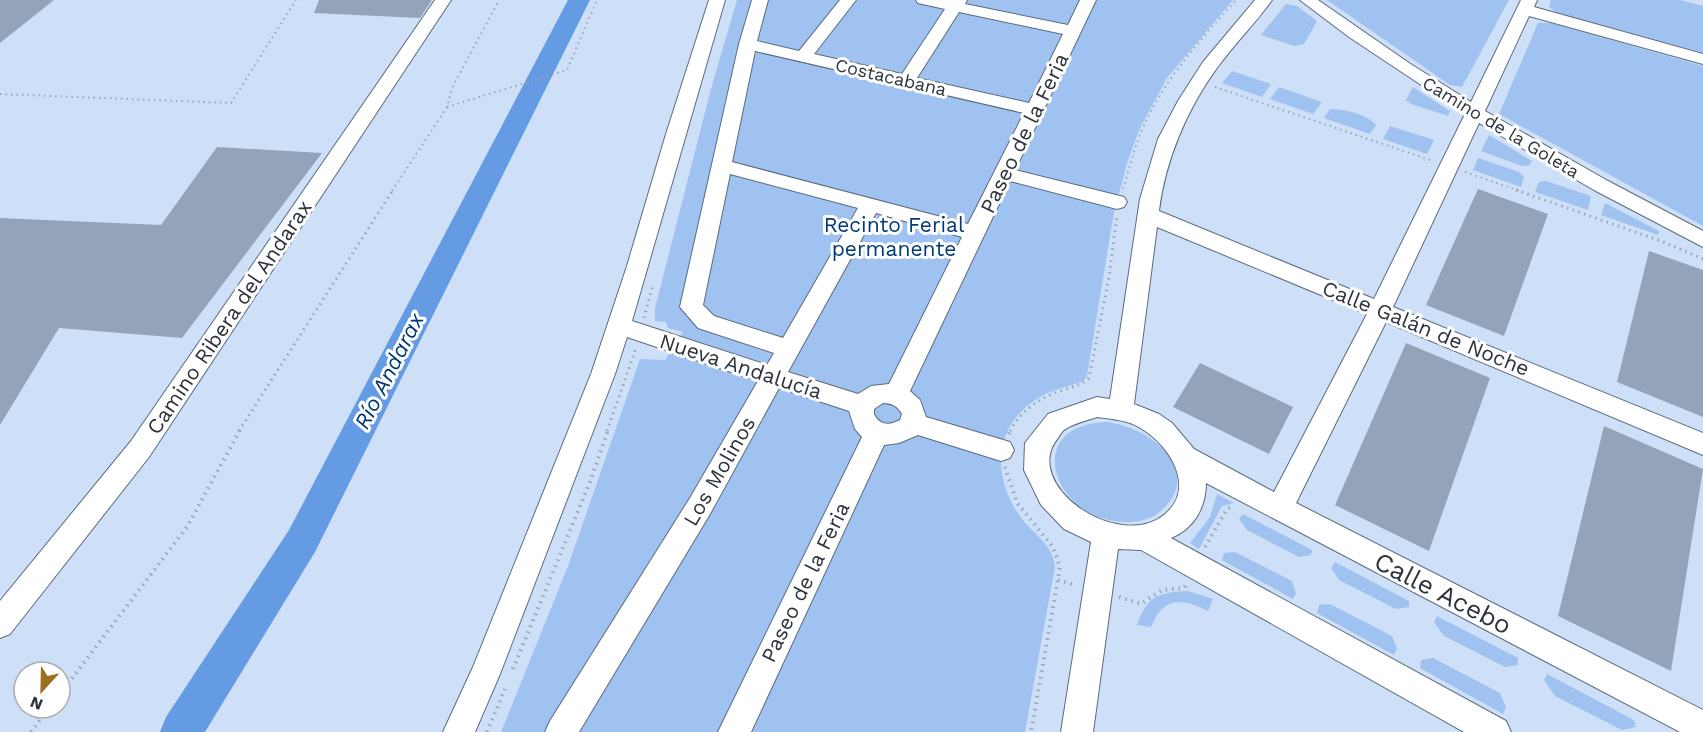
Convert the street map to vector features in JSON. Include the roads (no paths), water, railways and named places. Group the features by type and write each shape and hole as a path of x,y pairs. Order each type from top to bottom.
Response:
{"street":[{"name":"Camino Ribera del Andarax","path":"0,624 140,449 443,0"},
{"path":"459,732 485,674 603,374 717,0"},
{"path":"760,0 748,44 691,307 706,322 788,348"},
{"path":"803,57 848,0"},
{"path":"924,0 956,3 1073,31"},
{"name":"Paseo de la Feria","path":"896,394 1088,0"},
{"path":"1121,410 1150,199 1168,139 1187,101 1209,66 1264,0"},
{"name":"Camino de la Goleta","path":"1308,0 1389,58 1475,112 1564,165 1703,240"},
{"path":"906,81 956,3"},
{"path":"1280,509 1381,309 1527,5 1703,59"},
{"name":"Costacabana","path":"748,44 1035,110"},
{"path":"721,165 975,234"},
{"path":"1005,174 1119,203"},
{"name":"Los Molinos","path":"561,732 700,506 870,205"},
{"name":"Calle Galán de Noche","path":"1148,215 1381,309 1703,444"},
{"name":"Nueva Andalucía","path":"619,326 863,406"},
{"path":"896,394 911,405 914,413 912,423 899,433 889,435 877,433 864,422 861,414 863,406 876,395 896,394"},
{"path":"1097,407 1121,410 1150,421 1164,431 1185,457 1192,474 1193,487 1187,507 1174,523 1144,537 1106,535 1075,522 1056,507 1042,488 1036,469 1036,449 1044,432 1057,419 1076,411 1097,407"},
{"path":"912,423 1004,450"},
{"name":"Paseo de la Feria","path":"734,732 877,433"},
{"name":"Calle Acebo","path":"1185,457 1205,470 1703,727"},
{"path":"1077,732 1106,535"},
{"path":"1144,537 1495,732"}],"waterway":[{"name":"Río Andarax","path":"181,732 302,541 579,0"}],"park label":[{"name":"Recinto Ferial permanente","path":"894,236"}]}
